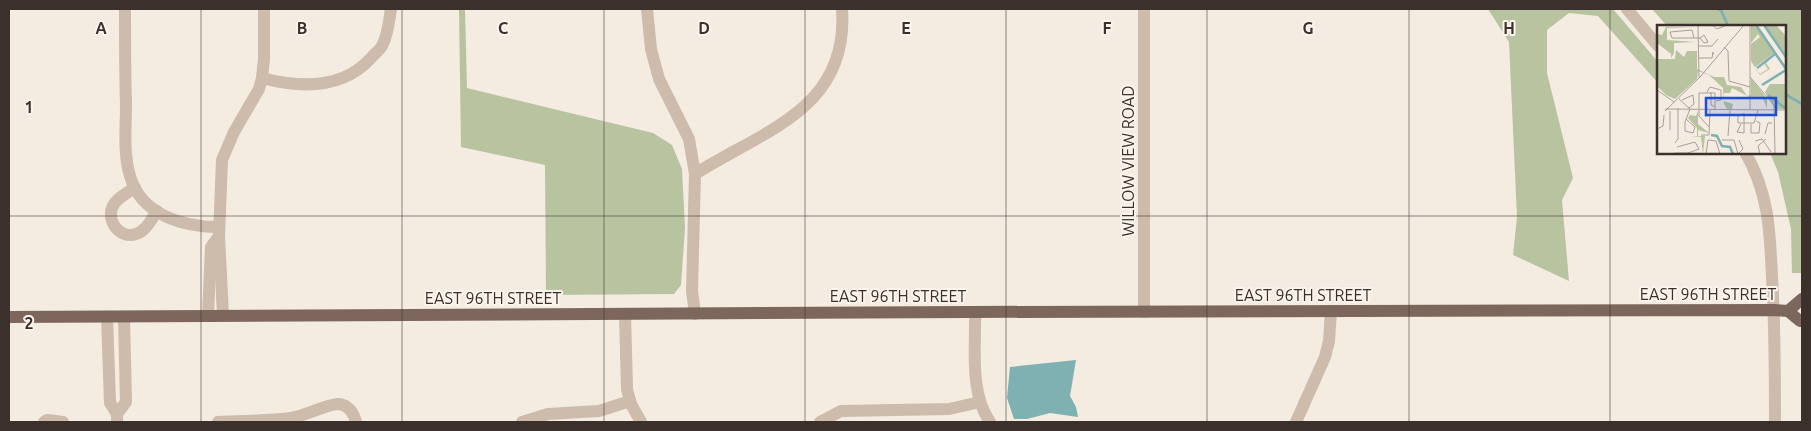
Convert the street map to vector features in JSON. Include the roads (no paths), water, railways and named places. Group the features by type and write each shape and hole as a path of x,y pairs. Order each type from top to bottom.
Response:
{"main road":[{"name":"EAST 96TH STREET","path":"1788,311 1802,299"},
{"name":"EAST 96TH STREET","path":"9,317 1774,310 1788,311 1802,321"}],"street":[{"path":"125,9 126,148 130,177 135,188 150,205 168,219 219,232"},
{"path":"223,315 219,232 222,160 234,132 259,89 264,59 264,9"},
{"path":"262,78 280,82 308,84 333,81 350,75 365,65 381,47 388,28 391,9"},
{"path":"647,9 651,49 657,71 667,97 689,140 695,174 692,291 695,314"},
{"path":"695,174 792,118 817,93 835,64 839,51 842,34 842,9"},
{"name":"WILLOW VIEW ROAD","path":"1144,9 1144,312"},
{"path":"1627,9 1657,45"},
{"path":"1746,154 1756,174 1767,208 1771,233 1775,422"},
{"path":"135,188 120,198 112,208 111,215 115,226 120,232 137,234 147,226 157,212"},
{"path":"208,315 211,247 219,232"},
{"path":"975,312 976,386 980,402 990,422"},
{"path":"1296,422 1325,357 1329,341 1331,312"},
{"path":"625,314 626,384 630,401 641,422"},
{"path":"107,316 110,404 117,418"},
{"path":"117,418 126,402 124,316"},
{"path":"522,422 548,414 604,410 630,401"},
{"path":"823,420 841,411 854,409 949,409 980,402"},
{"path":"218,422 292,418 335,404 342,404 350,410 356,422"},
{"path":"44,422 48,420 63,422"}],"water":[{"path":"1076,360 1070,396 1076,407 1078,417 1050,413 1027,419 1014,419 1007,398 1010,367"}],"waterway":[{"path":"1718,9 1721,10 1728,25"},
{"path":"1786,95 1802,104"}]}
